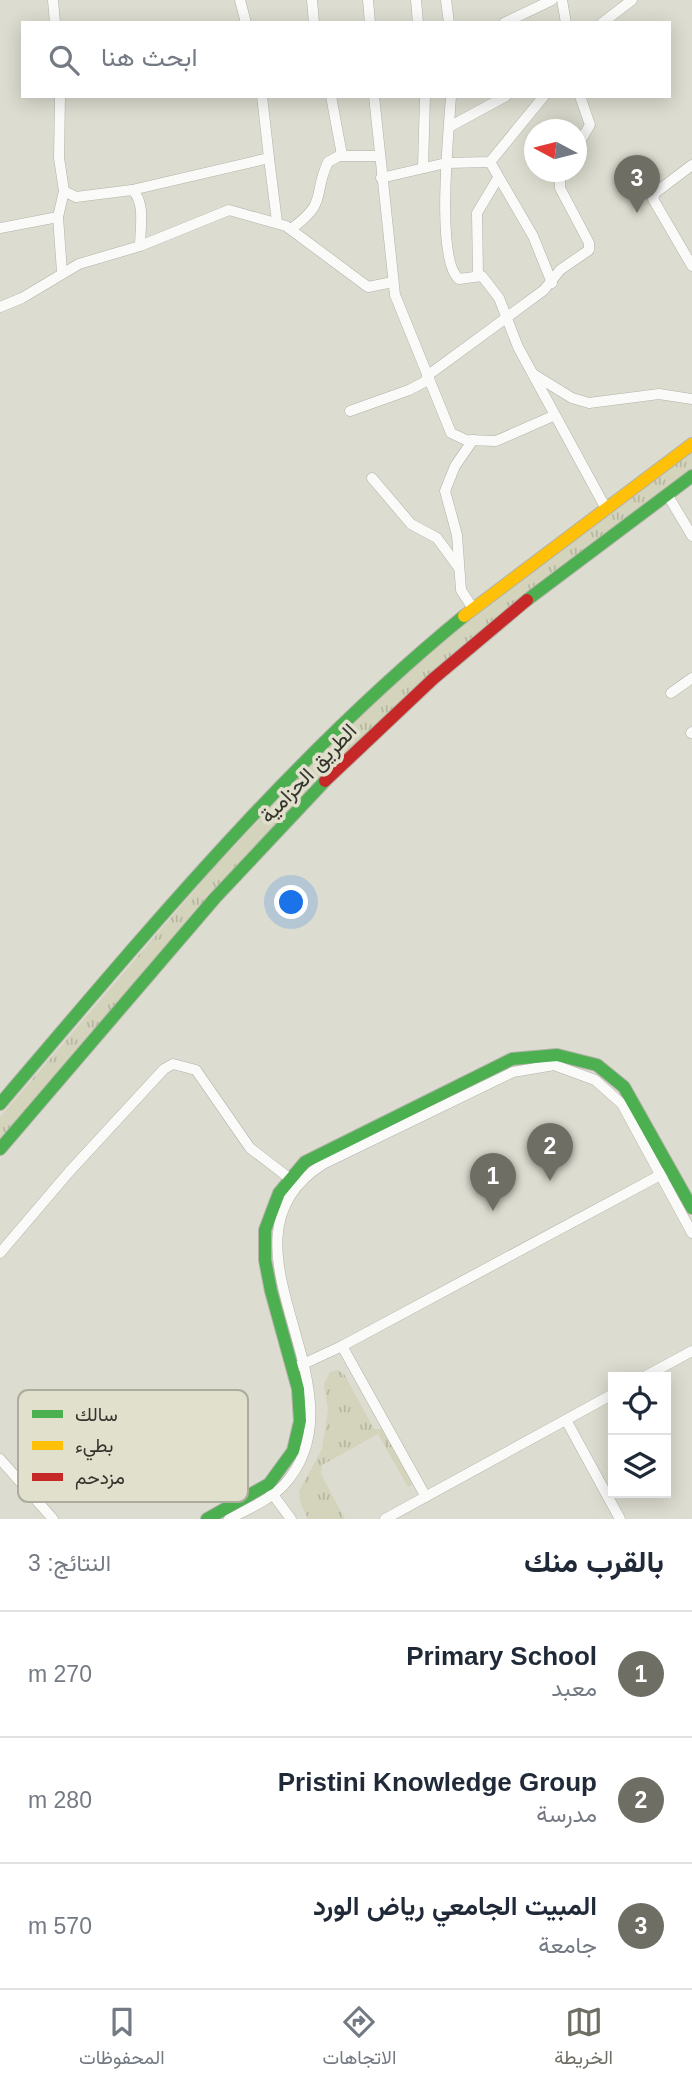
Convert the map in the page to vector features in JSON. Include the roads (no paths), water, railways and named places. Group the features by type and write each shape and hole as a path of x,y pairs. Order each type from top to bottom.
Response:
{"main road":[{"name":"الطريق الحزامية","path":"0,1104 300,764 363,703 472,607 604,505 692,444"},
{"name":"الطريق الحزامية","path":"0,1149 235,878 351,754 554,577 692,477"},
{"path":"248,1501 270,1491 284,1469 298,1434 297,1367 264,1256 264,1243 268,1216 316,1154 512,1059 539,1054 576,1058 609,1073 624,1087 637,1107 666,1172 692,1208"},
{"path":"207,1519 245,1502"}],"street":[{"path":"53,0 55,21"},
{"path":"240,0 245,21"},
{"path":"312,0 314,21"},
{"path":"368,0 370,21"},
{"path":"416,0 418,21"},
{"path":"446,0 449,21"},
{"path":"523,18 552,0"},
{"path":"562,0 566,21"},
{"path":"605,21 632,0"},
{"path":"60,98 59,158 64,191 58,217 62,272"},
{"path":"262,98 276,222"},
{"path":"331,98 342,155"},
{"path":"374,98 393,282 451,433 458,438 472,440 506,439 553,416"},
{"path":"423,168 425,98"},
{"path":"451,98 446,163 447,247 451,269 459,279 478,275 485,278 499,298 530,372 604,505"},
{"path":"449,127 502,98"},
{"path":"381,178 446,163 490,162 542,98"},
{"path":"581,98 590,125 587,130"},
{"path":"291,229 313,211 321,195 326,166 331,159 342,155 379,156"},
{"path":"64,191 76,197 132,190 269,158"},
{"path":"490,162 533,236 552,282"},
{"path":"692,165 655,193 653,200 692,266"},
{"path":"478,275 477,214 498,178"},
{"path":"350,411 409,390 428,378 552,282 560,270 590,248 560,188 560,182"},
{"path":"132,190 138,195 141,206 140,246"},
{"path":"0,307 22,298 79,264 140,246 223,210 248,213 291,229 368,287 393,282"},
{"path":"0,228 58,217"},
{"path":"530,372 572,398 589,403 659,394 692,399"},
{"path":"472,440 455,466 445,491 457,536 461,590 472,607"},
{"path":"372,478 411,524 437,538 460,568"},
{"path":"667,494 692,536"},
{"path":"671,693 692,678"},
{"path":"0,1253 69,1172 164,1069 173,1064 196,1070 250,1148 293,1181"},
{"path":"297,1367 342,1346 666,1172 692,1233"},
{"path":"342,1346 426,1497"},
{"path":"653,1372 692,1351"},
{"path":"385,1519 608,1397"},
{"path":"566,1420 620,1519"},
{"path":"0,1459 18,1479"},
{"path":"229,1519 270,1491 291,1519"},
{"path":"38,1502 53,1519"}],"place":[{"name":"المبيت الجامعي رياض الورد","path":"637,213"},
{"name":"Pristini Knowledge Group","path":"550,1181"},
{"name":"Primary School","path":"493,1211"}]}
